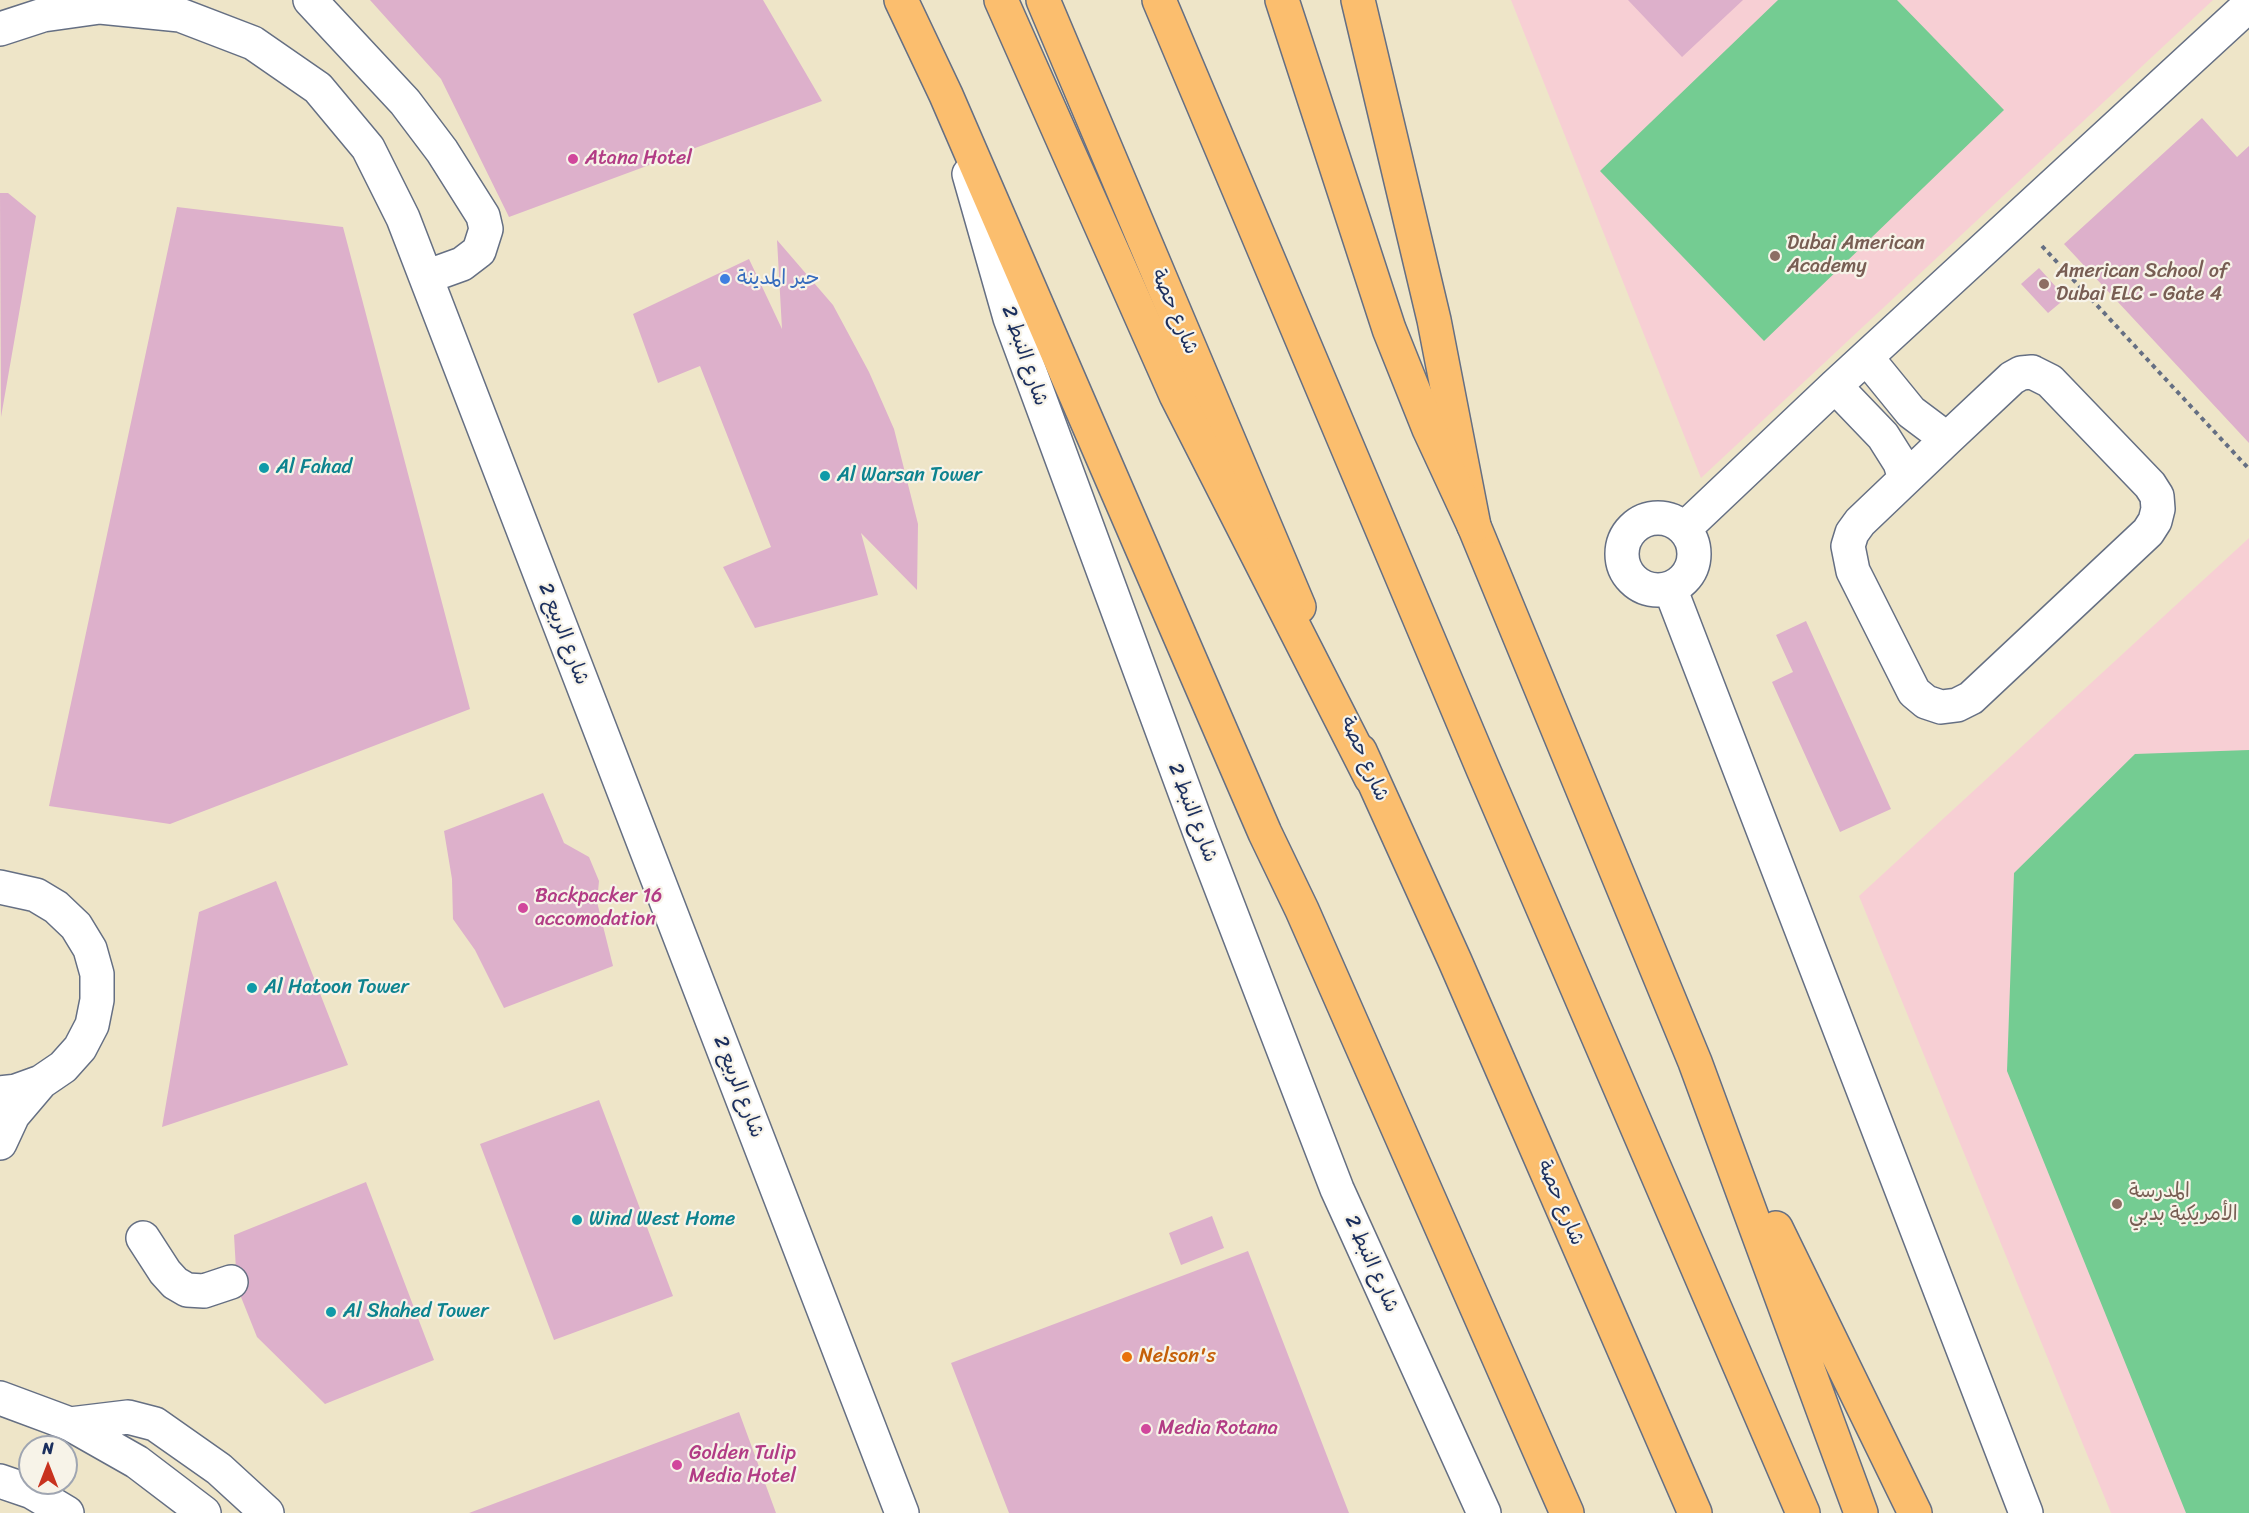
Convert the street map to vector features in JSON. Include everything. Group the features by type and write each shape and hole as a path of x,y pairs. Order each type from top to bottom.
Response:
{"main road":[{"path":"901,0 946,95 1265,833 1302,910 1567,1513"},
{"path":"1001,0 1176,395 1371,778"},
{"name":"شارع حصة","path":"1043,0 1371,778 1460,971 1695,1513"},
{"path":"1282,0 1389,329 1429,429 1474,526 1695,1062 1861,1513"},
{"path":"1358,0 1437,330 1474,526"},
{"path":"1161,2 1483,769 1803,1513"},
{"path":"1695,1062 1915,1513"}],"street":[{"path":"310,0 405,102 442,151 483,216 486,229 479,251 472,259 426,277"},
{"name":"شارع الربيع 2","path":"0,29 43,15 99,3 180,15 253,43 318,88 368,148 404,218 902,1513"},
{"path":"1684,529 1835,386 2249,4"},
{"name":"شارع النبط 2","path":"946,95 1010,318 1191,811 1337,1189 1484,1513"},
{"path":"1867,358 1911,412 1947,439"},
{"path":"2021,373 2042,375 2150,485 2157,496 2158,509 2148,532 1971,698 1957,705 1941,707 1926,702 1914,692 1849,559 1848,546 1860,522 1905,479 2012,378 2021,373"},
{"path":"1835,386 1883,436 1900,463 1905,479"},
{"path":"1665,519 1684,529 1693,547 1691,567 1686,576 1670,588 1659,590 1638,584 1624,567 1622,546 1634,527 1643,521 1665,519"},
{"path":"1670,588 2026,1513"},
{"path":"0,887 36,895 56,907 76,926 90,949 97,974 97,1000 92,1024 84,1040 63,1067 41,1082 16,1091 0,1093"},
{"path":"0,1143 13,1115 41,1082"},
{"path":"143,1238 170,1278 187,1290 204,1291 231,1282"},
{"path":"0,1398 70,1424 137,1462 204,1513"},
{"path":"70,1424 129,1417 155,1424 219,1469 267,1513"},
{"path":"0,1481 32,1492 67,1513"}],"path":[{"path":"2017,219 2249,469"}],"shaded area":[{"name":"Dubai American Academy","path":"1511,0 2213,0 1701,478"},
{"name":"المدرسة الأمريكية بدبي","path":"2249,538 2249,1513 2111,1513 1859,896"}],"green space":[{"path":"1778,0 1897,0 2004,110 1764,341 1600,171"},
{"path":"2249,750 2249,1513 2186,1513 2007,1071 2014,873 2135,754"}],"building":[{"name":"Atana Hotel","path":"370,0 763,0 822,101 509,217 441,79"},
{"path":"1628,0 1743,0 1682,57"},
{"path":"2202,118 2237,157 2249,146 2249,443 2064,244"},
{"path":"0,193 8,193 36,216 1,417"},
{"name":"Al Fahad","path":"177,207 343,227 470,709 170,824 49,806"},
{"name":"Al Warsan Tower","path":"777,240 833,305 869,372 894,429 918,524 917,590 861,533 878,595 755,628 723,567 771,547 700,366 658,383 633,314 749,259 782,329"},
{"path":"2039,268 2066,298 2048,313 2021,284"},
{"path":"1806,621 1891,809 1840,832 1772,682 1793,672 1776,635"},
{"path":"543,793 564,843 589,857 599,881 597,902 613,966 504,1008 475,950 453,919 452,879 444,831"},
{"name":"Al Hatoon Tower","path":"276,881 348,1065 162,1127 199,912"},
{"name":"Wind West Home","path":"599,1100 673,1296 554,1340 480,1144"},
{"name":"Al Shahed Tower","path":"366,1182 434,1360 325,1404 257,1337 237,1287 234,1235"},
{"path":"1212,1216 1224,1248 1181,1265 1169,1233"},
{"name":"Media Rotana","path":"1248,1251 1349,1513 1009,1513 951,1363"},
{"name":"Golden Tulip Media Hotel","path":"739,1412 776,1513 469,1513"}],"place":[{"name":"Atana Hotel","path":"573,159"},
{"name":"Dubai American Academy","path":"1775,256"},
{"name":"حير المدينة","path":"725,279"},
{"name":"American School of Dubai ELC - Gate 4","path":"2044,284"},
{"name":"Al Fahad","path":"264,468"},
{"name":"Al Warsan Tower","path":"825,476"},
{"name":"Backpacker 16 accomodation","path":"523,908"},
{"name":"Al Hatoon Tower","path":"252,988"},
{"name":"المدرسة الأمريكية بدبي","path":"2117,1204"},
{"name":"Wind West Home","path":"577,1220"},
{"name":"Al Shahed Tower","path":"331,1312"},
{"name":"Nelson's","path":"1127,1357"},
{"name":"Media Rotana","path":"1146,1429"},
{"name":"Golden Tulip Media Hotel","path":"677,1465"}]}
